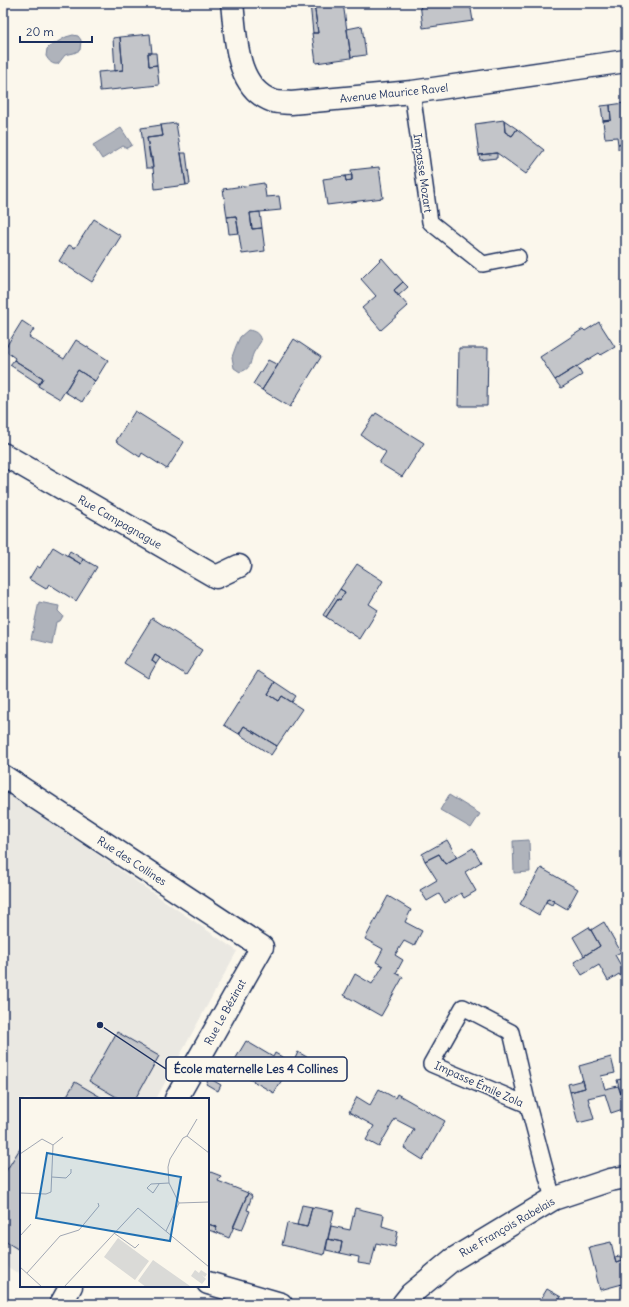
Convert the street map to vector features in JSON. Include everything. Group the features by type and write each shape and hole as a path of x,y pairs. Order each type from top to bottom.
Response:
{"street":[{"name":"Avenue Maurice Ravel","path":"232,3 240,62 246,78 258,93 273,101 291,103 412,92 626,61"},
{"name":"Rue Campagnague","path":"3,454 216,577 239,566"},
{"name":"Rue des Collines","path":"3,776 262,947"},
{"name":"Rue Le Bézinat","path":"177,1098 262,947"},
{"name":"Rue François Rabelais","path":"403,1304 411,1294 452,1260 553,1199 610,1180 626,1177"},
{"path":"209,1283 281,1304"},
{"path":"61,1304 70,1287"}],"lane":[{"name":"Impasse Mozart","path":"412,92 430,222 483,264 518,257"},
{"name":"Impasse Émile Zola","path":"528,1105 431,1064 464,1007 511,1032 528,1105 553,1199"}],"shaded area":[{"path":"73,35 78,36 81,40 80,50 65,55 58,64 54,64 48,60 46,56 47,49 49,47 66,37"},
{"path":"121,128 132,145 127,148 123,146 102,159 93,145"},
{"path":"248,330 256,333 261,341 252,356 249,367 240,372 234,368 232,357 240,337"},
{"path":"39,602 59,606 58,611 63,616 60,621 56,622 52,644 31,639"},
{"path":"3,789 237,951 157,1098 20,1098 20,1274 3,1264"},
{"path":"449,795 480,814 471,828 440,810"},
{"path":"529,840 530,872 514,873 513,841"}],"building":[{"path":"69,3 119,3 119,6 69,5"},
{"path":"310,3 314,3 318,33 313,33"},
{"path":"314,3 343,3 351,58 316,63 312,33 318,33"},
{"path":"420,3 470,3 473,21 423,28"},
{"path":"362,26 366,55 351,57 347,29"},
{"path":"150,34 152,53 148,53 149,66 157,65 159,85 100,91 98,72 123,70 120,37"},
{"path":"120,37 123,70 115,71 113,38"},
{"path":"148,53 156,53 157,65 149,66"},
{"path":"624,103 624,110 626,109 626,143 618,144 617,137 605,138 603,121 611,120 610,105"},
{"path":"610,105 611,120 603,121 601,106"},
{"path":"504,120 517,129 512,136 505,132"},
{"path":"504,120 505,132 512,136 517,129 544,150 526,174 497,153 479,155 475,124"},
{"path":"176,123 186,185 155,189 152,157 150,158 147,138 163,136 161,125"},
{"path":"161,125 163,136 147,138 153,168 146,168 141,128"},
{"path":"626,143 626,148 618,149 618,144"},
{"path":"181,153 186,153 190,184 186,185"},
{"path":"497,153 497,158 480,160 479,155"},
{"path":"379,167 383,198 327,205 323,179 345,176 346,181 352,180 351,170"},
{"path":"352,175 352,180 346,181 345,176"},
{"path":"264,183 266,197 279,196 281,210 250,213 252,229 262,228 265,251 242,254 236,216 227,217 223,189"},
{"path":"260,212 262,228 252,229 250,213"},
{"path":"236,216 239,233 229,234 227,217"},
{"path":"94,219 121,236 92,282 59,261 69,245 75,248"},
{"path":"382,258 403,282 394,290 408,306 381,330 362,308 376,296 361,279"},
{"path":"403,282 408,287 398,296 394,290"},
{"path":"22,321 34,329 29,337 64,359 76,340 108,360 95,381 78,370 60,399 38,386 43,378 14,360 15,358 4,350"},
{"path":"599,322 615,347 601,355 599,353 555,380 540,357 583,329 585,331"},
{"path":"294,339 321,357 290,407 262,390"},
{"path":"459,348 488,348 487,406 458,406"},
{"path":"14,360 43,378 39,384 10,365"},
{"path":"268,360 278,365 262,390 253,384"},
{"path":"577,366 582,375 561,388 555,380"},
{"path":"78,370 95,381 82,402 65,392"},
{"path":"135,411 184,442 167,469 142,453 140,457 116,441"},
{"path":"376,413 424,443 402,477 379,463 386,452 361,435"},
{"path":"53,547 81,564 83,559 97,567 76,601 49,584 46,589 29,579 37,566 40,568"},
{"path":"70,551 83,559 81,564 67,556"},
{"path":"357,564 383,581 369,604 378,610 360,639 326,617 338,599 340,600 345,592 340,589"},
{"path":"340,589 345,592 340,600 338,599 326,617 323,615"},
{"path":"152,618 202,650 186,675 155,655 152,661 156,664 148,678 124,663"},
{"path":"155,655 160,658 156,664 152,661"},
{"path":"258,671 275,682 268,694 279,701 282,696 302,709 277,746 244,726 239,734 224,725"},
{"path":"275,682 296,696 292,702 282,696 279,701 268,694"},
{"path":"244,726 277,746 271,755 239,734"},
{"path":"447,840 457,857 445,864 439,854 425,861 422,854"},
{"path":"473,848 481,862 465,872 476,891 464,898 461,893 445,903 439,894 427,901 420,890 437,880 425,861 439,854 445,864"},
{"path":"541,868 578,889 567,909 548,898 539,915 520,904"},
{"path":"388,896 411,910 405,922 422,931 414,946 404,941 395,955 403,960 396,973 403,977 381,1016 344,995 355,974 372,984 383,966 376,962 383,949 365,939"},
{"path":"548,898 554,901 552,905 546,902"},
{"path":"604,922 621,952 615,955 624,971 626,969 626,985 619,974 608,981 599,965 582,975 574,962 600,946 591,930"},
{"path":"589,927 600,946 584,956 573,937"},
{"path":"117,1032 159,1056 136,1098 118,1098 89,1081"},
{"path":"246,1041 273,1057 275,1053 293,1063 298,1052 312,1060 300,1080 286,1073 274,1093 230,1068"},
{"path":"611,1057 615,1073 601,1076 605,1089 618,1086 621,1094 626,1092 626,1108 611,1113 605,1094 588,1098 594,1119 578,1123 570,1092 585,1088 579,1066"},
{"path":"209,1078 221,1085 218,1091 206,1084"},
{"path":"626,1078 626,1092 621,1094 617,1080"},
{"path":"583,1080 585,1088 570,1092 568,1084"},
{"path":"75,1082 102,1098 66,1098"},
{"path":"379,1089 395,1098 397,1094 445,1121 423,1160 404,1148 414,1129 395,1119 379,1147 366,1140 374,1126 349,1112 357,1097 370,1105"},
{"path":"20,1149 20,1250 3,1240 3,1176"},
{"path":"209,1171 221,1176 218,1181 248,1193 229,1238 215,1232 217,1227 209,1224"},
{"path":"248,1193 252,1196 247,1210 250,1211 242,1230 233,1227"},
{"path":"302,1205 312,1207 307,1227 297,1225"},
{"path":"312,1207 334,1211 324,1255 282,1245 287,1223 307,1227"},
{"path":"355,1208 384,1215 382,1226 398,1231 395,1247 376,1243 371,1265 358,1263 359,1257 340,1253 342,1242 328,1239 331,1226 350,1230"},
{"path":"209,1224 217,1227 215,1232 209,1230"},
{"path":"328,1239 342,1242 340,1253 326,1250"},
{"path":"611,1242 616,1263 626,1260 626,1283 600,1290 589,1247"},
{"path":"620,1256 621,1261 616,1263 614,1257"},
{"path":"547,1289 561,1297 557,1304 538,1304"}],"place":[{"name":"École maternelle Les 4 Collines","path":"100,1025"}]}
